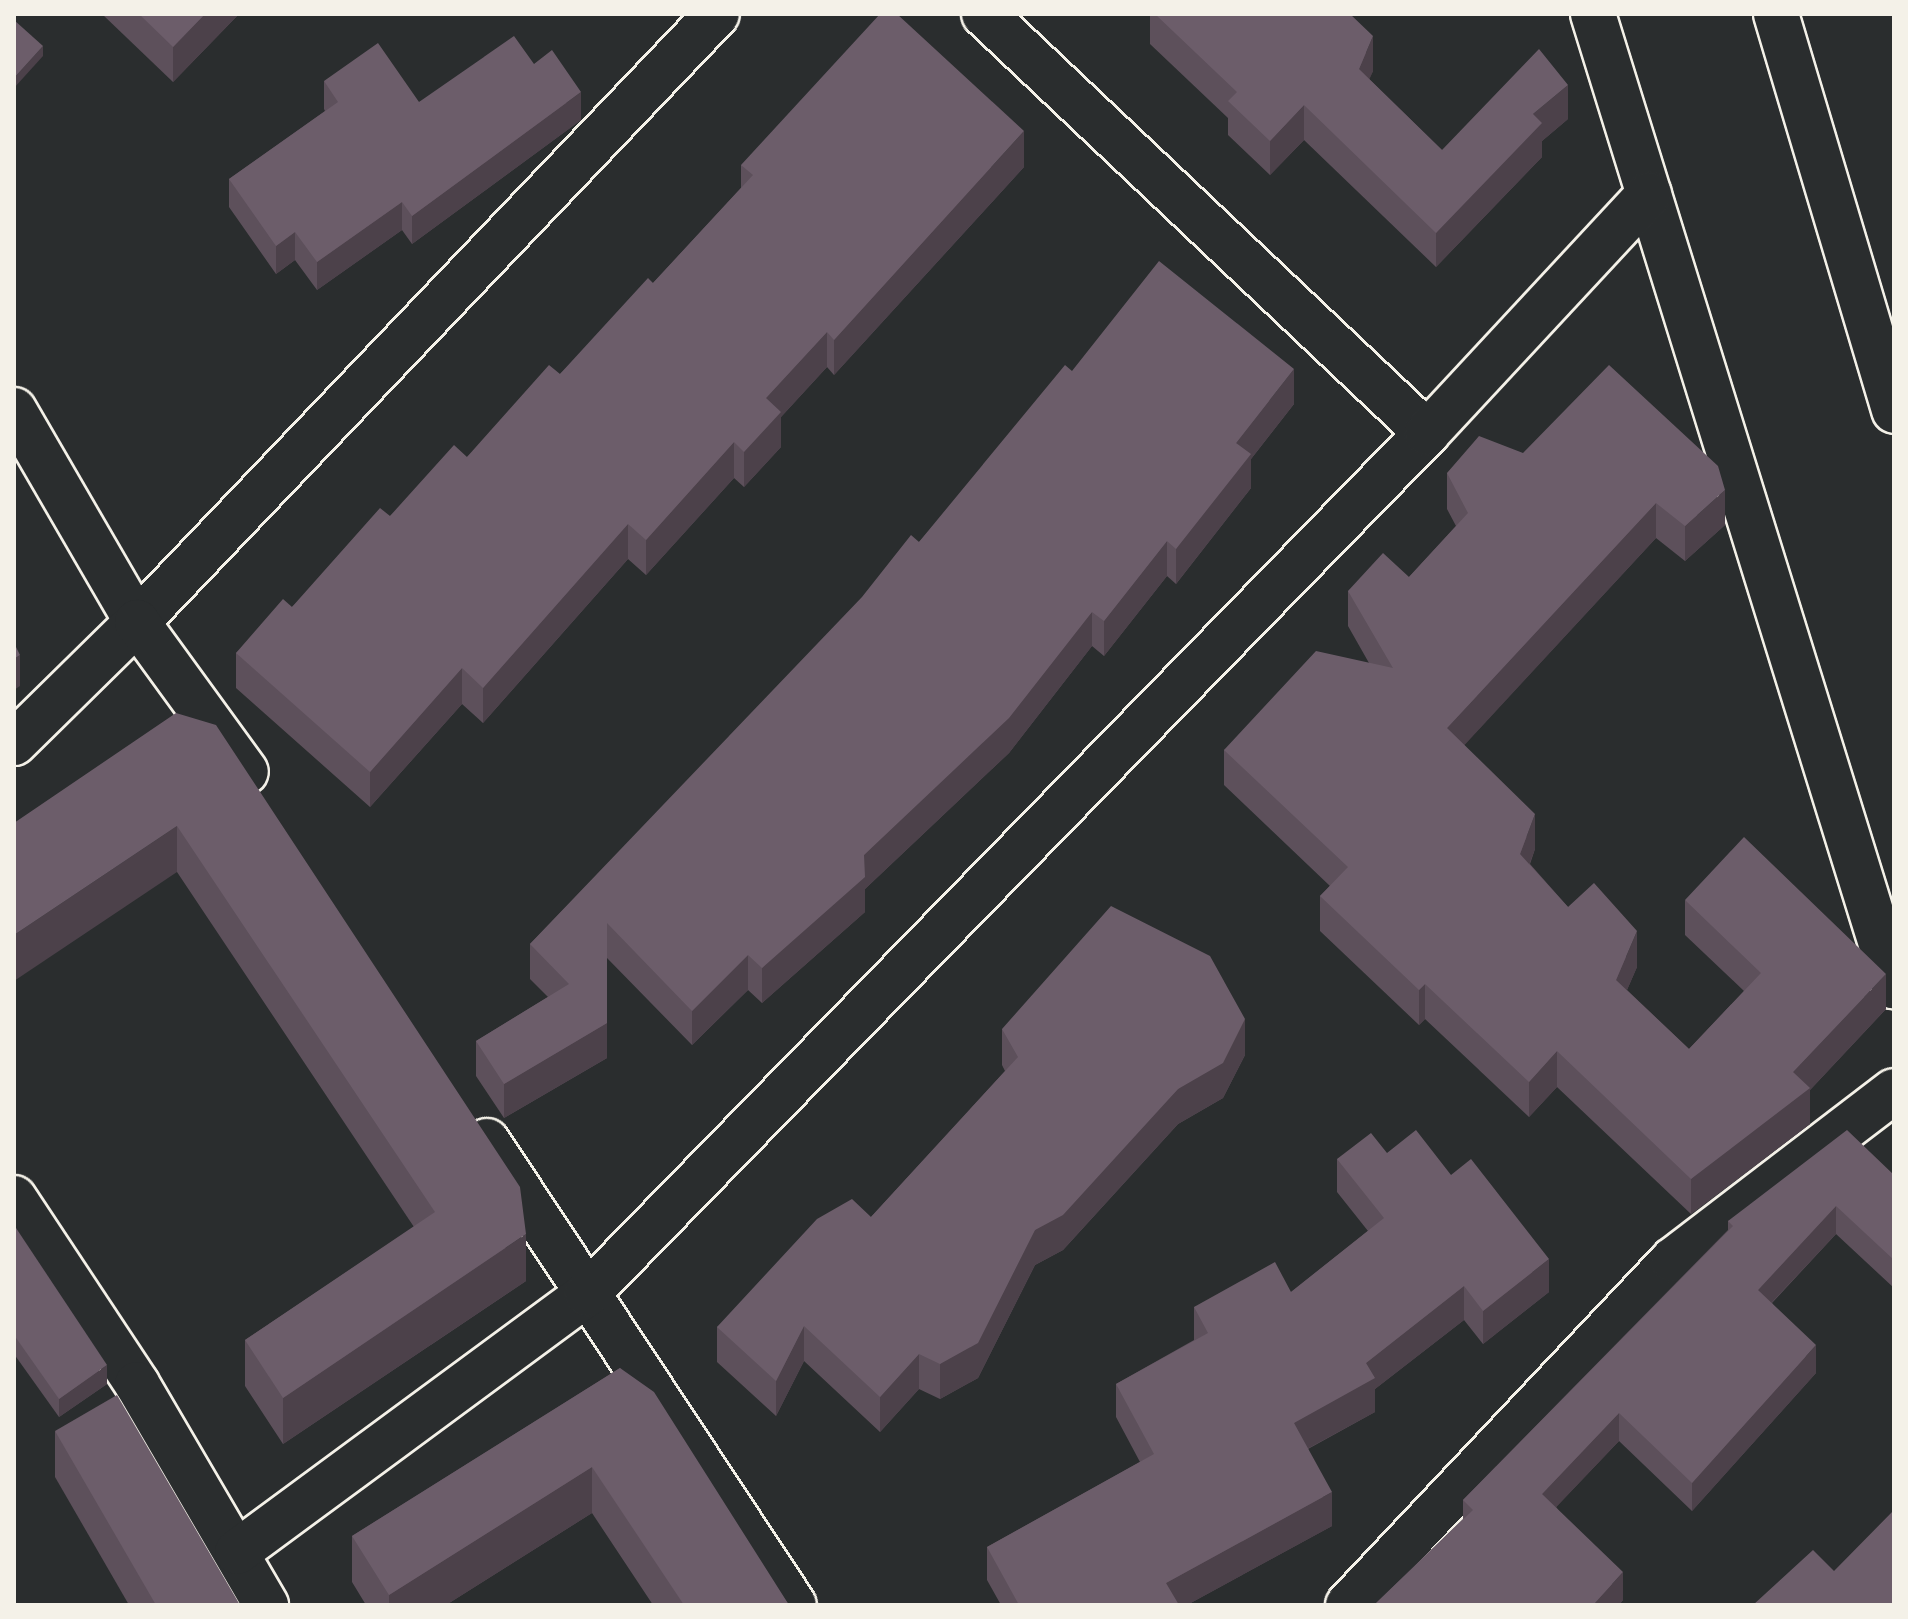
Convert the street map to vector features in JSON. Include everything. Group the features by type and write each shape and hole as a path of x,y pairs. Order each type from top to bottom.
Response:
{"street":[{"path":"14,743 137,622 717,14"},
{"path":"984,14 1427,433"},
{"path":"1593,14 1894,986"},
{"path":"1776,14 1894,411"},
{"path":"237,1552 587,1294 1427,433 1649,194"},
{"path":"14,410 137,622 269,807"},
{"path":"1348,1605 1673,1260 1894,1091"},
{"path":"467,1110 794,1605"},
{"path":"14,1198 237,1552 266,1605"}],"building":[{"path":"139,14 205,14 173,47"},
{"path":"880,14 897,14 1024,131 834,340 827,332 766,398 781,412 744,452 734,442 646,540 628,524 483,688 462,668 370,772 236,653 283,599 292,607 380,508 390,516 454,445 467,457 549,365 560,374 648,278 653,283 753,175 741,165"},
{"path":"1155,14 1350,14 1373,36 1359,69 1442,150 1539,49 1568,85 1533,114 1542,123 1436,233 1304,105 1270,141 1228,101 1237,92"},
{"path":"14,20 43,46 14,78"},
{"path":"514,36 534,64 552,50 581,92 412,216 402,202 317,262 295,232 276,246 229,179 338,102 324,81 378,43 419,102"},
{"path":"1159,261 1294,369 1236,443 1251,454 1176,549 1167,541 1104,621 1092,612 1009,718 864,855 865,877 762,968 748,955 692,1011 607,923 607,1023 504,1084 476,1041 569,984 530,944 862,597 911,535 919,542 1065,365 1072,371"},
{"path":"1609,365 1718,466 1725,490 1685,526 1656,503 1447,728 1535,814 1520,854 1568,907 1594,883 1637,931 1616,980 1689,1049 1761,973 1685,900 1744,837 1886,974 1793,1072 1810,1088 1691,1179 1557,1051 1529,1082 1425,984 1419,990 1320,896 1348,867 1224,750 1316,651 1393,668 1348,591 1383,553 1409,577 1468,513 1447,473 1479,436 1523,453"},
{"path":"14,643 20,655 14,659"},
{"path":"176,713 216,725 520,1187 526,1234 283,1398 245,1340 435,1212 177,826 14,935 14,823"},
{"path":"1111,906 1210,956 1245,1019 1223,1063 1178,1089 1063,1215 1035,1230 978,1343 940,1364 919,1354 880,1397 804,1326 776,1381 717,1327 817,1219 852,1199 871,1217 1018,1057 1002,1029"},
{"path":"1416,1130 1451,1175 1471,1159 1549,1259 1483,1311 1464,1286 1366,1363 1375,1378 1294,1423 1332,1492 1166,1583 1179,1605 1019,1605 987,1547 1154,1454 1116,1384 1208,1333 1194,1307 1275,1262 1291,1292 1384,1218 1337,1159 1371,1133 1387,1153"},
{"path":"1847,1130 1894,1175 1894,1260 1836,1206 1758,1290 1816,1345 1692,1483 1619,1413 1542,1494 1623,1572 1593,1605 1374,1605 1473,1510 1463,1500 1733,1226 1728,1221"},
{"path":"14,1225 107,1365 59,1399 14,1335"},
{"path":"620,1368 654,1392 789,1605 684,1605 592,1467 389,1595 352,1536"},
{"path":"117,1395 240,1605 156,1605 55,1431"},
{"path":"1894,1510 1894,1605 1753,1605 1813,1550 1834,1571"}]}
